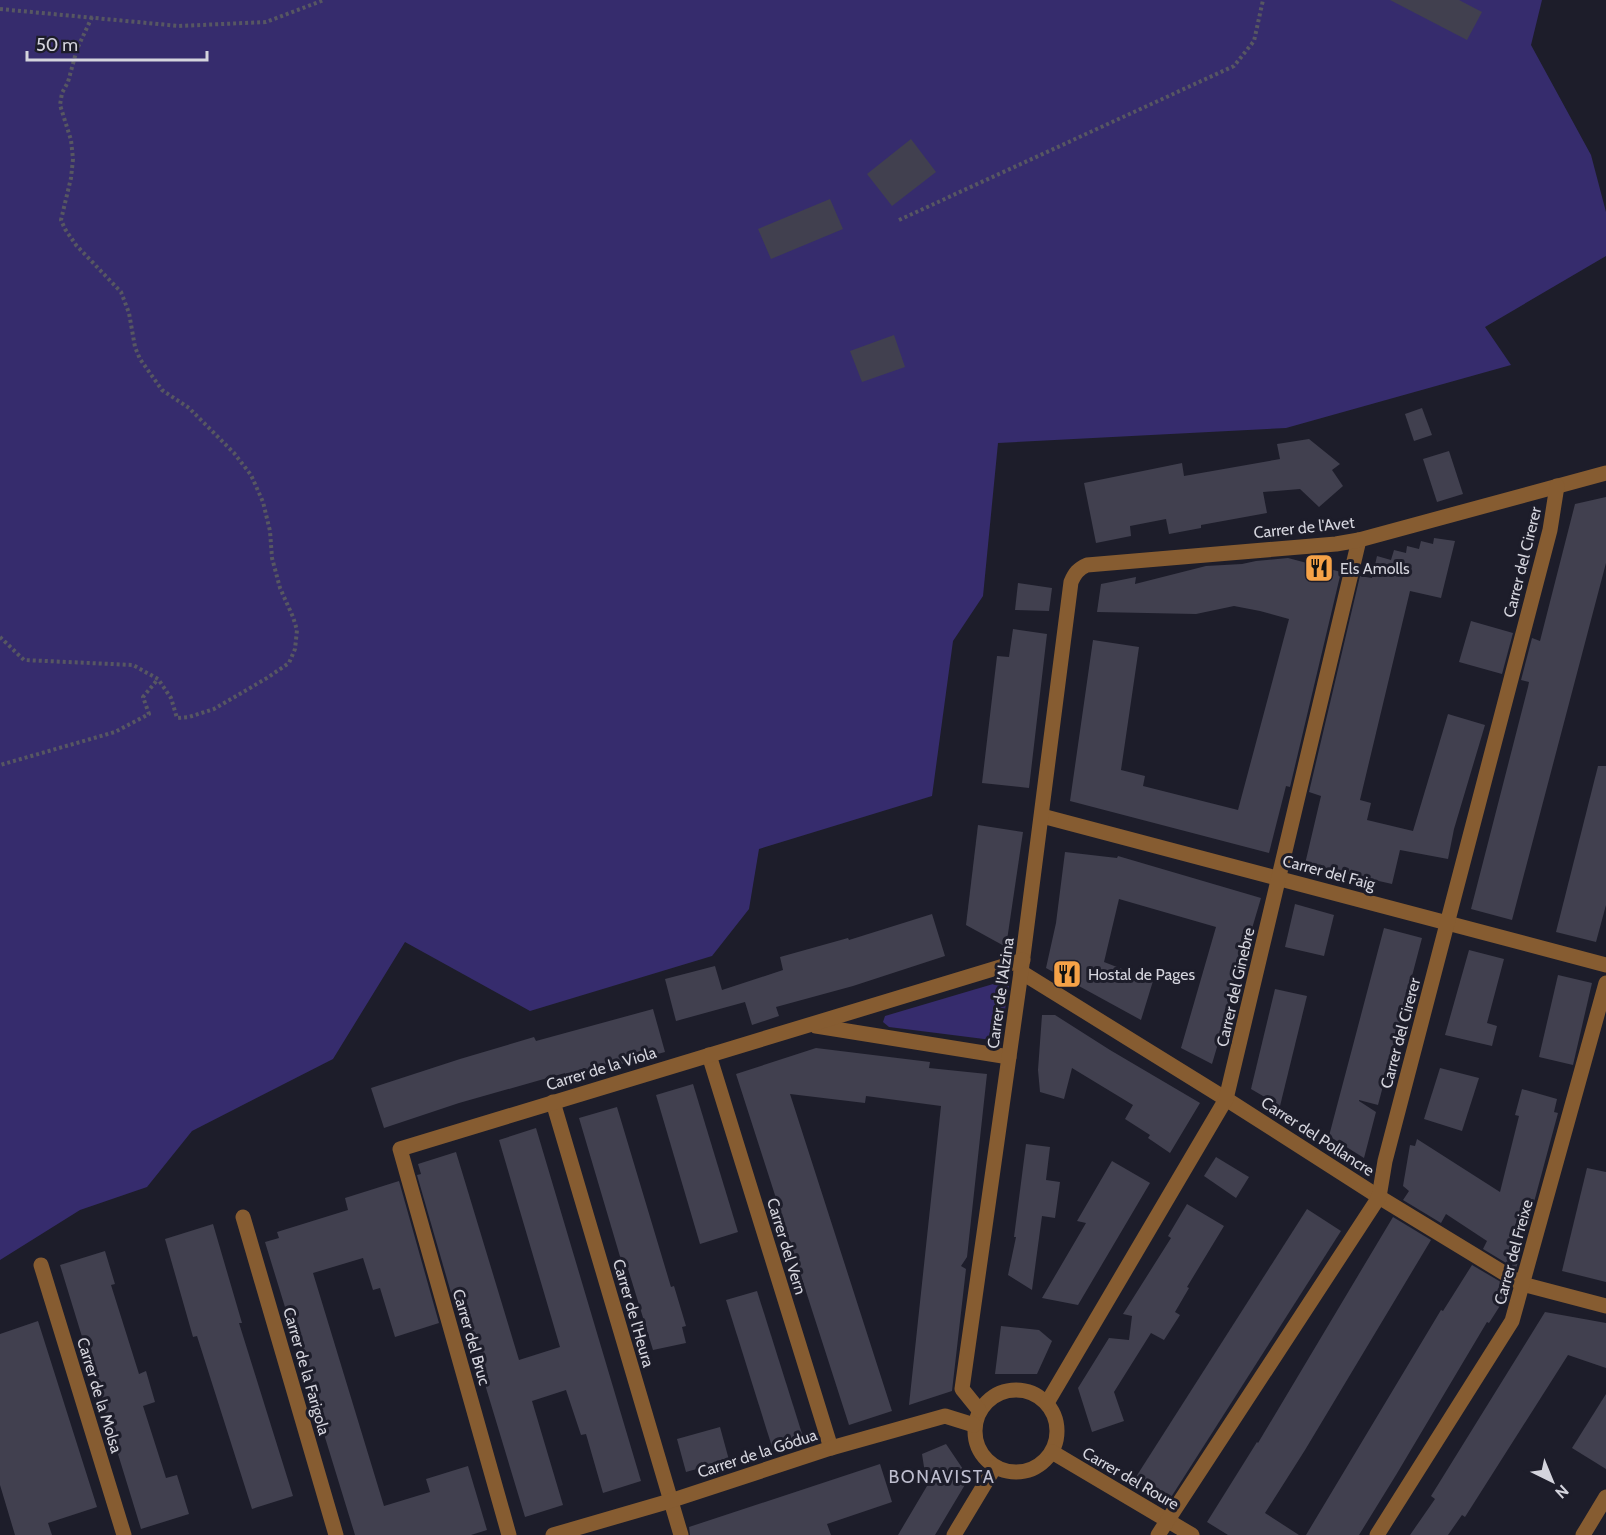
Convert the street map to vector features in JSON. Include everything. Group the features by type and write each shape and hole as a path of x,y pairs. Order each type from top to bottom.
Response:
{"street":[{"name":"Carrer de l'Avet","path":"1074,574 1079,568 1087,565 1336,544 1359,540 1606,473"},
{"name":"Carrer del Cirerer","path":"1158,1535 1379,1197 1385,1161 1550,530 1557,486"},
{"name":"Carrer del Ginebre","path":"1047,1403 1226,1099 1359,540"},
{"name":"Carrer de l'Alzina","path":"979,1410 962,1389 1022,966 1074,574"},
{"name":"Carrer del Faig","path":"1042,816 1280,877 1606,965"},
{"name":"Carrer de la Viola","path":"400,1149 709,1055 1022,966"},
{"name":"Carrer del Pollancre","path":"1022,966 1379,1197 1522,1284 1606,1306"},
{"name":"Carrer del Freixe","path":"1377,1535 1512,1321 1606,983"},
{"name":"Carrer de la Viola","path":"813,1025 1009,1058"},
{"name":"Carrer del Vern","path":"709,1055 831,1448"},
{"name":"Carrer de l'Heura","path":"553,1102 681,1535"},
{"name":"Carrer del Bruc","path":"400,1149 509,1535"},
{"name":"Carrer de la Farigola","path":"243,1217 336,1535"},
{"name":"Carrer de la Molsa","path":"41,1265 124,1535"},
{"path":"1012,1389 1031,1392 1047,1403 1056,1418 1058,1436 1052,1452 1036,1468 1015,1473 995,1467 978,1449 974,1425 979,1410 993,1395 1012,1389"},
{"name":"Carrer de la Gódua","path":"553,1535 670,1501 831,1448 945,1416 974,1425"},
{"name":"Carrer del Roure","path":"1052,1452 1192,1535"},
{"path":"954,1535 995,1467"},
{"path":"1582,1535 1606,1497"}],"path":[{"path":"0,9 179,26 266,22 324,0"},
{"path":"899,220 1234,66 1254,41 1263,0"},
{"path":"0,637 24,660 133,665 158,679 171,698 177,718 189,717 214,709 289,663 295,649 297,630 280,588 272,558 270,531 263,502 251,475 234,453 189,408 162,390 140,359 135,347 129,313 121,292 76,245 61,220 73,159 71,140 60,105 77,49 92,17"},
{"path":"0,765 115,732 149,714 143,697 158,679"}],"shaded area":[{"path":"0,0 1542,0 1531,45 1591,155 1606,212 1606,256 1485,327 1511,365 1286,428 998,443 983,596 953,641 932,796 759,849 749,909 712,956 530,1011 405,942 333,1059 192,1131 147,1187 80,1210 0,1260"},
{"path":"1010,979 1000,1041 889,1027 883,1022 885,1016"}],"building":[{"path":"1390,0 1459,0 1482,12 1467,40"},
{"path":"911,139 936,172 892,206 867,174"},
{"path":"830,199 843,229 771,259 758,229"},
{"path":"894,335 905,367 862,382 850,351"},
{"path":"1422,408 1432,435 1414,441 1405,414"},
{"path":"1309,439 1340,464 1332,470 1343,486 1319,507 1300,489 1263,492 1267,513 1201,525 1201,528 1169,534 1166,519 1130,526 1131,536 1096,543 1084,483 1182,463 1184,476 1280,459 1277,444"},
{"path":"1449,451 1463,494 1437,502 1423,459"},
{"path":"1606,497 1606,563 1512,920 1471,909 1528,687 1529,682 1521,680 1532,638 1540,641 1575,504"},
{"path":"1434,538 1455,541 1441,598 1410,591 1360,800 1371,803 1367,820 1413,831 1448,714 1485,725 1454,829 1448,859 1400,850 1392,884 1305,864 1321,796 1309,792 1360,576 1372,578 1377,556 1391,560 1394,550 1406,553 1407,546 1419,549 1421,541 1433,544"},
{"path":"1288,558 1341,572 1290,787 1286,786 1269,853 1070,801 1093,640 1139,647 1121,770 1145,776 1143,786 1238,810 1289,619 1234,606 1196,614 1097,612 1101,584 1136,577 1135,584 1206,566"},
{"path":"1018,583 1052,588 1049,611 1015,610"},
{"path":"1471,621 1513,633 1502,674 1459,662"},
{"path":"1013,629 1047,634 1029,788 982,783 997,656 1009,657"},
{"path":"1598,766 1606,766 1606,905 1596,942 1556,932"},
{"path":"978,825 1023,832 1006,947 966,925"},
{"path":"1065,852 1117,858 1118,856 1261,898 1212,1064 1181,1048 1216,927 1119,899 1104,962 1153,981 1141,1020 1046,968 1056,923"},
{"path":"1295,904 1334,915 1324,956 1285,947"},
{"path":"932,914 945,956 853,986 776,1007 779,1016 752,1025 745,1002 676,1021 665,979 715,966 722,990 783,970 780,957 848,938 849,940"},
{"path":"1384,928 1422,938 1378,1105 1359,1100 1376,1112 1364,1158 1329,1136"},
{"path":"1469,950 1504,959 1487,1023 1497,1026 1492,1046 1445,1035"},
{"path":"1558,975 1592,983 1573,1065 1539,1057"},
{"path":"1275,989 1307,996 1280,1106 1251,1089"},
{"path":"653,1009 665,1052 566,1079 565,1073 459,1103 384,1128 371,1088 534,1037 536,1041"},
{"path":"1042,1015 1055,1015 1200,1103 1170,1153 1148,1138 1150,1135 1125,1119 1133,1105 1072,1068 1064,1099 1040,1092 1038,1070"},
{"path":"816,1048 930,1062 929,1068 987,1074 967,1257 961,1266 966,1269 952,1391 909,1405 941,1106 866,1096 865,1103 790,1094 892,1411 849,1425 736,1074"},
{"path":"1440,1068 1479,1078 1462,1131 1424,1119"},
{"path":"693,1084 738,1232 700,1244 656,1095"},
{"path":"1522,1089 1557,1099 1554,1112 1558,1113 1516,1269 1483,1249 1487,1241 1446,1214 1441,1223 1403,1200 1409,1191 1403,1186 1410,1145 1415,1146 1417,1139 1500,1192 1519,1116 1515,1115"},
{"path":"617,1107 671,1287 674,1286 686,1326 682,1327 686,1343 653,1350 628,1269 624,1270 579,1118"},
{"path":"536,1128 641,1481 603,1493 586,1434 581,1435 566,1390 532,1401 563,1505 525,1517 464,1315 458,1317 417,1175 421,1174 418,1164 456,1152 519,1360 560,1347 499,1140"},
{"path":"1026,1144 1050,1147 1046,1180 1060,1182 1055,1218 1042,1216 1032,1290 1008,1275 1016,1237 1014,1237"},
{"path":"1216,1157 1249,1177 1236,1198 1204,1176"},
{"path":"1112,1161 1150,1183 1078,1305 1042,1298 1086,1223 1077,1221"},
{"path":"1587,1168 1606,1172 1606,1282 1562,1271"},
{"path":"399,1181 439,1323 395,1337 380,1288 373,1290 363,1258 313,1273 384,1506 430,1492 426,1479 468,1466 487,1530 471,1535 355,1535 265,1242 279,1238 277,1232 348,1210 345,1198"},
{"path":"1187,1204 1224,1226 1187,1287 1189,1288 1175,1312 1180,1315 1164,1340 1151,1333 1114,1392 1124,1421 1092,1432 1078,1388 1109,1338 1129,1340 1132,1316 1123,1314 1171,1238 1168,1236"},
{"path":"1307,1209 1341,1231 1168,1502 1134,1480"},
{"path":"1393,1217 1431,1240 1265,1513 1299,1535 1228,1535 1207,1522 1258,1443"},
{"path":"213,1224 242,1323 239,1323 293,1496 252,1509 197,1336 193,1337 165,1239"},
{"path":"105,1251 115,1284 111,1285 139,1374 146,1371 155,1402 143,1406 166,1478 177,1475 189,1514 141,1529 60,1265"},
{"path":"1472,1265 1511,1288 1510,1290 1489,1323 1487,1322 1359,1535 1306,1535 1441,1310 1443,1311"},
{"path":"757,1291 804,1440 773,1450 726,1300"},
{"path":"1545,1312 1606,1323 1606,1368 1568,1355 1465,1517 1462,1515 1448,1535 1410,1535 1435,1499 1431,1496"},
{"path":"38,1321 97,1507 48,1523 52,1535 15,1535 0,1485 0,1334"},
{"path":"1001,1326 1039,1330 1052,1341 1037,1374 995,1374"},
{"path":"1606,1394 1606,1469 1572,1448"},
{"path":"720,1427 729,1460 686,1472 677,1439"},
{"path":"946,1444 969,1478 935,1535 898,1535 927,1486 922,1454"},
{"path":"880,1464 892,1502 827,1524 831,1535 690,1535 689,1527"}],"place":[{"name":"Els Amolls","path":"1319,568"},
{"name":"Hostal de Pages","path":"1067,974"}],"district":[{"name":"BONAVISTA","path":"942,1477"}]}
